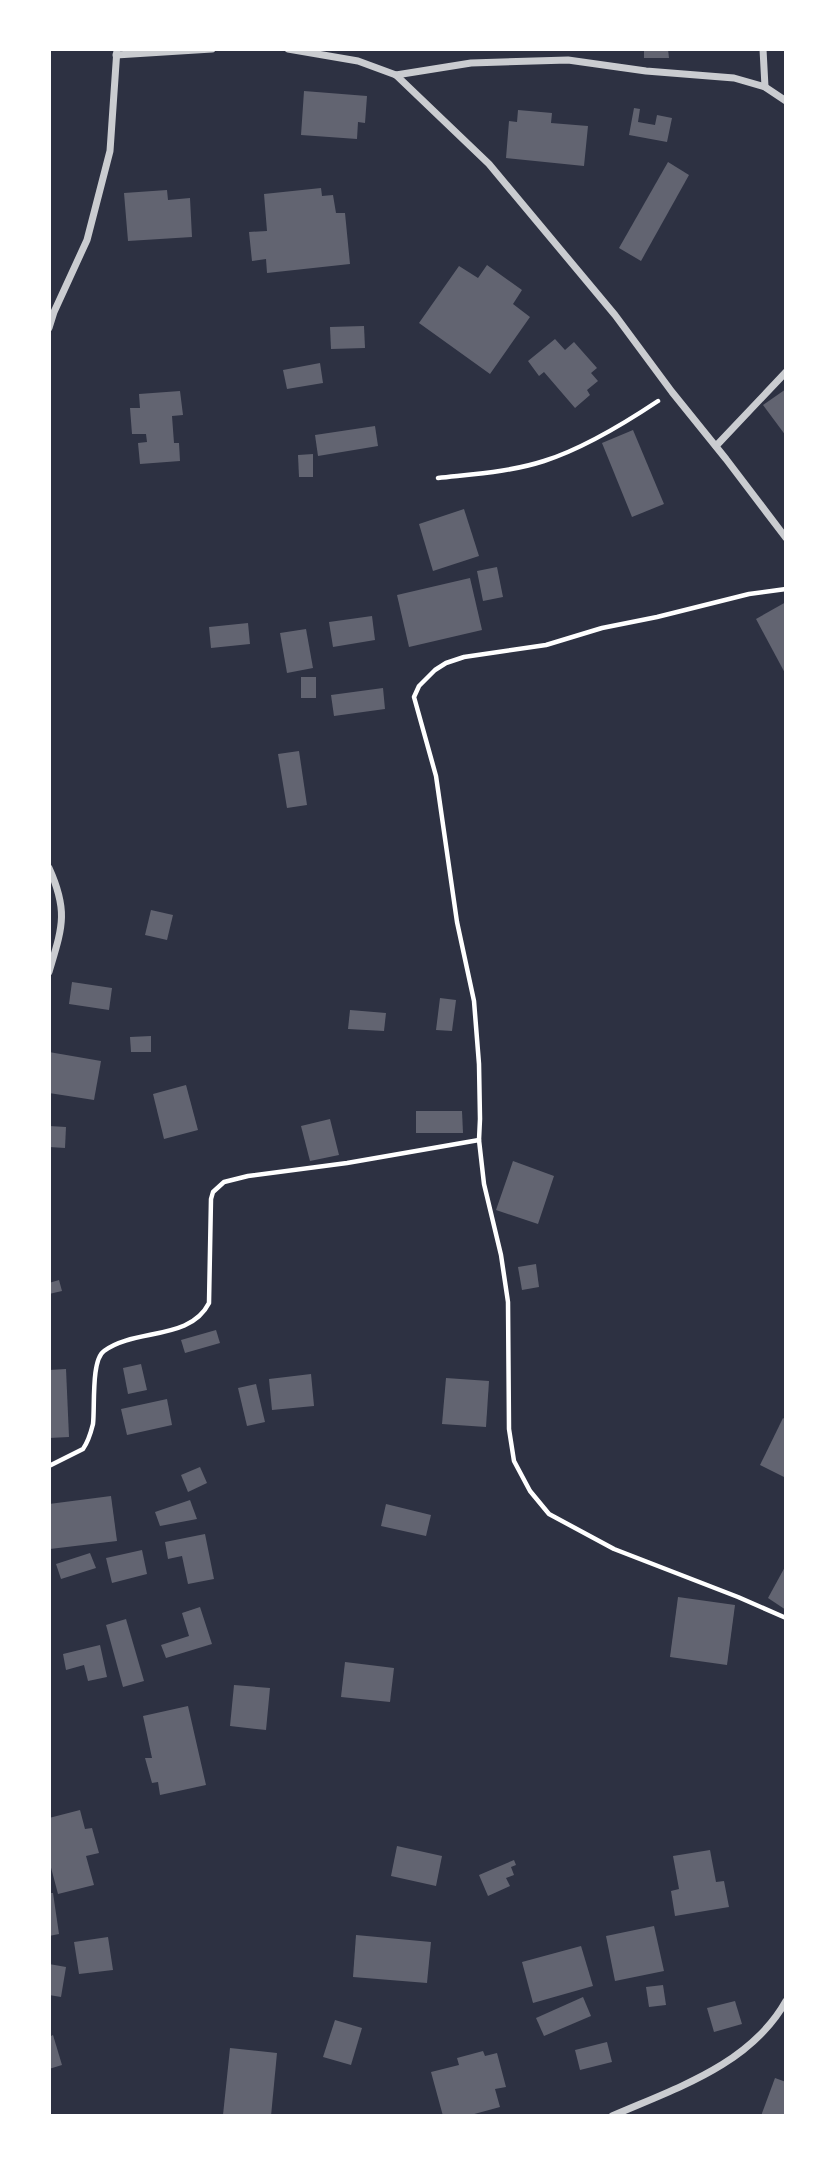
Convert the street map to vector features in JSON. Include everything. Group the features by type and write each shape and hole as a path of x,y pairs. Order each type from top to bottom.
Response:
{"street":[{"path":"49,328 87,240 110,151 116,52 212,49"},
{"path":"288,49 358,61 396,75 489,164 615,315 671,392 786,538"},
{"path":"763,49 765,87"},
{"path":"396,75 471,63 568,60 646,71 734,78 765,87 786,102"},
{"path":"716,446 786,372"},
{"path":"49,868 60,895 62,928 49,972"},
{"path":"612,2116 705,2076 744,2050 782,2017 786,2001"}],"path":[{"path":"438,478 499,472 546,461 627,422 671,392"},
{"path":"786,589 749,594 602,628 546,645 464,657 435,670 419,686 414,697 436,776 457,922 474,1001 479,1063 479,1140 484,1184 501,1255 508,1302 509,1429 514,1461 530,1491 549,1514 614,1549 786,1618"},
{"path":"49,1466 83,1449 86,1444 93,1426 97,1362 103,1351 125,1340 187,1325 205,1311 209,1303 211,1199 213,1192 224,1182 479,1140"}],"building":[{"path":"644,49 668,49 669,58 644,58"},
{"path":"304,91 367,96 365,123 358,122 357,139 301,135"},
{"path":"634,108 640,109 638,122 655,125 657,115 672,118 667,142 629,135"},
{"path":"518,110 552,113 551,123 588,126 584,166 506,158 509,121 517,122"},
{"path":"668,162 689,175 641,261 619,248"},
{"path":"321,188 322,196 333,195 336,213 345,213 350,264 267,273 266,259 252,261 249,232 267,231 264,194"},
{"path":"167,190 168,200 190,198 192,237 128,241 124,193"},
{"path":"487,265 522,290 513,304 530,317 490,374 419,323 459,266 478,278"},
{"path":"364,326 365,348 331,349 330,327"},
{"path":"555,339 565,350 574,342 597,368 591,373 598,381 587,390 590,395 575,408 544,372 539,376 528,361"},
{"path":"320,363 323,383 287,389 283,370"},
{"path":"786,389 786,436 763,405"},
{"path":"180,391 183,415 172,416 174,443 179,443 180,461 140,464 138,443 147,442 146,434 132,434 130,408 140,408 139,394"},
{"path":"375,426 378,446 318,456 315,435"},
{"path":"633,430 664,504 632,517 602,443"},
{"path":"313,454 313,477 299,477 298,455"},
{"path":"464,509 479,556 433,571 419,524"},
{"path":"497,567 503,597 483,601 477,571"},
{"path":"470,578 482,630 409,647 397,595"},
{"path":"786,602 786,675 756,619"},
{"path":"372,616 375,640 333,647 329,622"},
{"path":"248,623 250,644 211,648 209,627"},
{"path":"306,629 313,668 287,673 280,633"},
{"path":"301,677 316,677 316,698 301,698"},
{"path":"383,688 385,709 334,716 331,695"},
{"path":"299,751 307,805 287,808 278,754"},
{"path":"151,910 173,915 167,940 145,935"},
{"path":"72,982 112,988 109,1010 69,1004"},
{"path":"440,998 456,1000 452,1031 436,1030"},
{"path":"350,1010 386,1013 384,1031 348,1029"},
{"path":"151,1036 151,1052 131,1052 130,1037"},
{"path":"49,1052 101,1061 94,1100 49,1093"},
{"path":"186,1085 198,1130 164,1139 153,1094"},
{"path":"416,1111 462,1111 463,1133 416,1133"},
{"path":"330,1119 339,1155 310,1161 301,1126"},
{"path":"49,1126 66,1127 65,1148 49,1147"},
{"path":"513,1161 554,1176 538,1224 496,1210"},
{"path":"536,1264 539,1287 522,1290 518,1267"},
{"path":"59,1280 62,1291 49,1294 49,1283"},
{"path":"216,1330 220,1343 185,1353 181,1340"},
{"path":"141,1364 147,1390 128,1394 123,1368"},
{"path":"66,1369 69,1437 49,1438 49,1370"},
{"path":"311,1374 314,1406 272,1410 269,1379"},
{"path":"446,1378 489,1381 486,1427 442,1424"},
{"path":"256,1384 265,1422 247,1426 238,1388"},
{"path":"167,1399 172,1425 127,1435 121,1409"},
{"path":"783,1418 786,1420 786,1478 760,1465"},
{"path":"200,1467 207,1483 188,1492 181,1475"},
{"path":"111,1496 117,1541 50,1549 49,1504"},
{"path":"190,1500 197,1519 160,1526 155,1512"},
{"path":"386,1504 431,1515 426,1536 381,1526"},
{"path":"205,1534 214,1579 188,1584 182,1556 168,1559 165,1542"},
{"path":"142,1550 147,1574 112,1583 106,1558"},
{"path":"90,1553 96,1568 61,1579 56,1564"},
{"path":"786,1565 786,1610 768,1598"},
{"path":"678,1597 735,1605 727,1665 670,1657"},
{"path":"200,1607 212,1644 166,1658 161,1645 189,1636 182,1613"},
{"path":"126,1619 144,1681 123,1687 106,1625"},
{"path":"100,1645 107,1677 88,1681 84,1665 66,1670 63,1654"},
{"path":"345,1662 394,1668 390,1702 341,1697"},
{"path":"234,1685 270,1688 266,1730 230,1726"},
{"path":"188,1706 206,1785 160,1795 158,1782 152,1783 145,1758 152,1758 143,1716"},
{"path":"80,1810 85,1829 92,1828 99,1853 86,1856 94,1885 58,1894 49,1860 49,1818"},
{"path":"397,1846 442,1856 436,1886 391,1876"},
{"path":"710,1850 716,1882 724,1881 729,1907 675,1916 671,1891 679,1889 673,1856"},
{"path":"514,1860 516,1865 511,1867 514,1875 506,1878 510,1886 488,1896 479,1875"},
{"path":"49,1893 53,1893 59,1934 49,1936"},
{"path":"654,1926 664,1971 615,1981 606,1936"},
{"path":"356,1935 431,1942 427,1983 353,1977"},
{"path":"108,1937 113,1970 79,1974 74,1942"},
{"path":"581,1946 593,1986 533,2003 522,1962"},
{"path":"49,1964 66,1967 61,1997 49,1995"},
{"path":"663,1985 666,2005 649,2007 646,1987"},
{"path":"583,1997 591,2016 544,2036 536,2018"},
{"path":"735,2001 742,2024 714,2032 707,2008"},
{"path":"335,2020 362,2028 351,2065 323,2057"},
{"path":"53,2035 62,2065 49,2069 49,2037"},
{"path":"607,2042 612,2062 580,2070 575,2050"},
{"path":"230,2048 277,2053 271,2116 223,2115"},
{"path":"483,2051 485,2056 497,2053 506,2087 495,2089 500,2107 467,2116 443,2116 431,2072 459,2065 457,2058"},
{"path":"775,2078 786,2082 786,2116 761,2116"}]}
